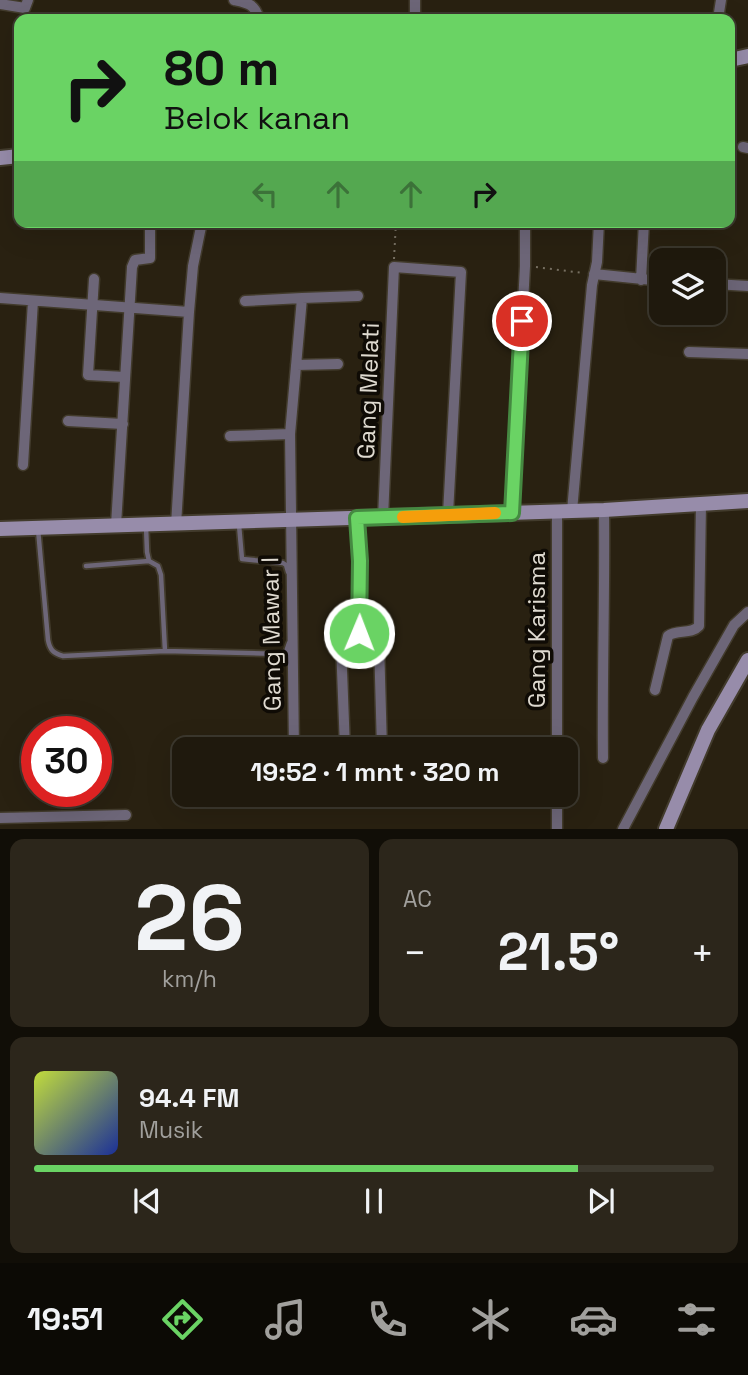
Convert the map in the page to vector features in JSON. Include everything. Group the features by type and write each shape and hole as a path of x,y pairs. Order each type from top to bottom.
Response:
{"main road":[{"path":"0,529 604,510 748,501"},
{"path":"666,829 708,730 748,660"}],"street":[{"path":"0,4 25,8 28,0"},
{"path":"234,0 251,4 258,14"},
{"path":"116,525 132,262 150,258 150,228"},
{"path":"176,525 189,312 193,266 201,228"},
{"path":"512,513 525,228"},
{"path":"572,511 598,228"},
{"path":"641,279 643,228"},
{"path":"394,267 461,272 448,514"},
{"name":"Gang Melati","path":"383,518 394,267"},
{"path":"594,274 649,280"},
{"path":"94,279 89,375 125,377"},
{"path":"726,285 748,286"},
{"path":"245,301 359,296"},
{"name":"Gang Mawar I","path":"294,737 290,434 302,298"},
{"path":"0,299 189,312"},
{"path":"23,465 33,301"},
{"path":"689,352 748,354"},
{"path":"296,365 338,364"},
{"path":"68,421 123,424"},
{"path":"230,436 290,434"},
{"path":"655,690 668,636 672,633 694,631 699,626 701,504"},
{"path":"603,758 604,510"},
{"name":"Gang Karisma","path":"557,511 557,737"},
{"path":"357,518 360,561 359,633"},
{"path":"623,829 693,696 734,625 748,612"},
{"path":"345,737 341,644 343,639 359,633 379,642 382,737"},
{"path":"557,807 557,829"},
{"path":"0,818 126,815"},
{"path":"50,829 52,816"},
{"path":"86,817 86,829"}],"lane":[{"path":"38,528 50,650 63,656 165,652 286,652 289,647 287,568 283,563 242,559 238,521"},
{"path":"146,525 149,561"},
{"path":"86,566 149,561 158,566 161,575 165,652"}],"path":[{"path":"394,267 396,228"},
{"path":"525,266 594,274"}],"slow traffic":[{"path":"403,517 495,513"}],"route":[{"path":"359,633 360,561 357,518 512,513 522,321"}]}
